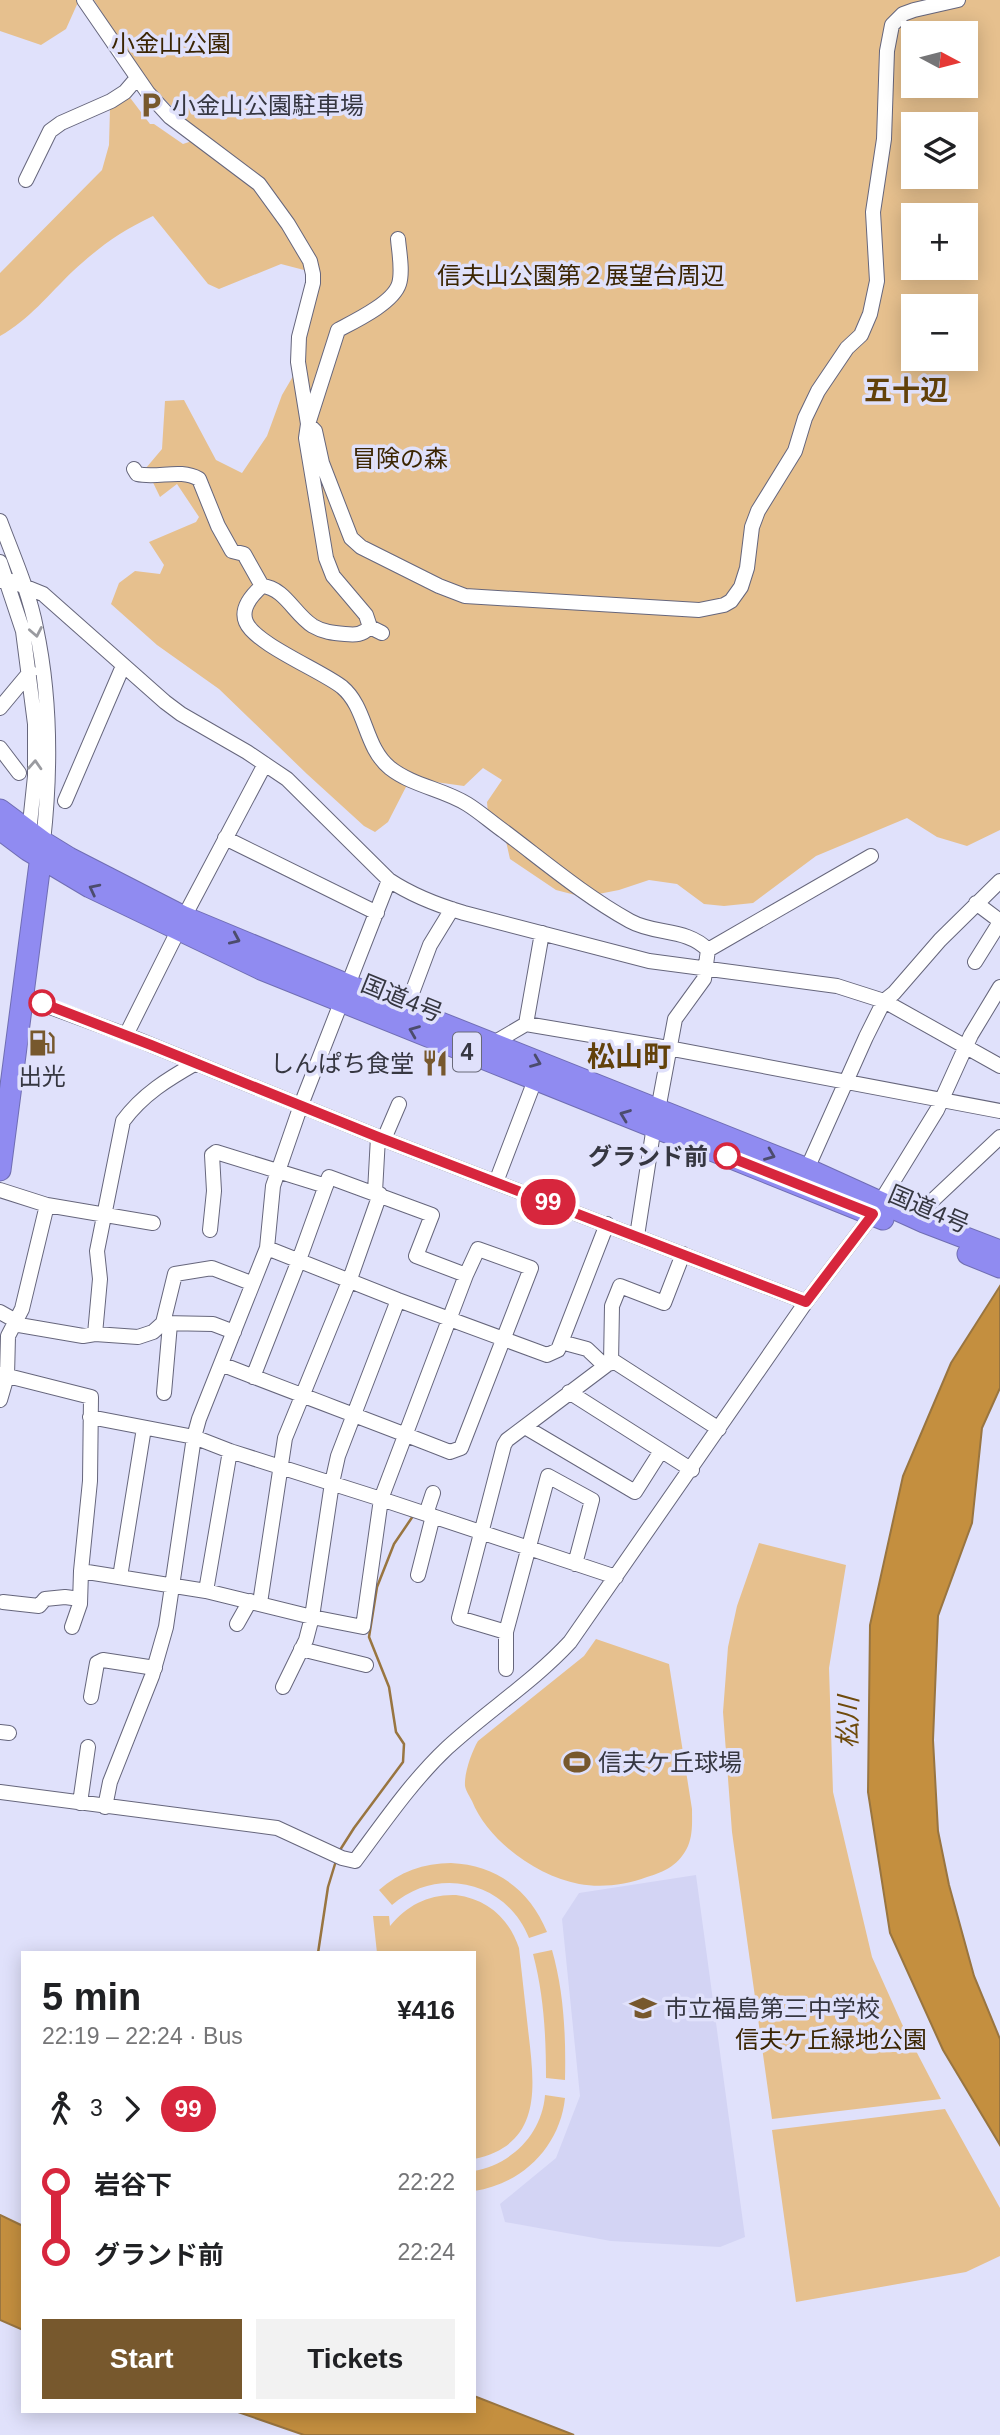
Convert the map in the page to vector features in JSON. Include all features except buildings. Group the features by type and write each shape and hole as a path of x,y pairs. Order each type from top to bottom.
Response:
{"highway":[{"name":"4","path":"0,810 35,846"},
{"name":"4","path":"0,829 35,846"},
{"name":"国道4号","path":"35,846 181,924 535,1080 807,1169 876,1208"},
{"path":"4,1066 23,997 35,846"},
{"path":"0,1170 4,1066 35,846"},
{"name":"国道4号","path":"344,994 406,1009 492,1044 656,1118 876,1208 1000,1251"},
{"name":"国道4号","path":"918,1224 1000,1267"}],"street":[{"path":"85,0 137,78 170,117 259,184 310,261 313,283 300,327 298,362 308,424 315,431 330,488 355,542 450,591 466,596 699,610 712,609 731,601 744,579 752,527 758,511 795,450 805,418 818,391 847,348 861,335 874,301 877,281 873,212 884,139 890,29 894,21 908,12 958,0"},
{"path":"26,180 50,131 61,123 111,101 125,92 137,78"},
{"path":"262,586 272,587 305,621 327,632 356,635 376,630 333,576 326,558 306,438 338,330 394,294 400,282 398,239"},
{"path":"134,469 137,474 143,475 183,473 199,479 228,545 232,551 246,556 262,586"},
{"path":"0,521 25,587 36,628 50,738 35,846"},
{"path":"0,562 3,580 23,631 30,672 36,755 35,846"},
{"path":"3,580 43,594 181,714 287,779 389,880 409,893 452,909 649,961 837,986 884,1001 1000,1066"},
{"path":"262,586 246,607 247,625 270,643 344,689 358,709 372,746 391,768 422,786 465,803 592,899 634,923 687,936 702,943 708,950 704,979 675,1020 668,1048 637,1236"},
{"path":"65,801 123,666"},
{"path":"0,708 30,672"},
{"path":"0,748 19,773"},
{"path":"126,1035 265,764"},
{"path":"225,838 377,913"},
{"path":"708,950 871,856"},
{"path":"105,1807 110,1782 155,1668 166,1627 194,1437 199,1419 267,1248 273,1186 278,1170 389,880"},
{"path":"807,1169 884,1001 940,940 1000,881"},
{"path":"975,962 1000,921 976,903"},
{"path":"406,1009 429,945 452,909"},
{"path":"526,1024 542,933"},
{"path":"0,1792 277,1828 342,1858 355,1861 405,1794 444,1751 503,1700 546,1668 570,1642 806,1302 876,1208 937,1110 965,1047 1000,987"},
{"path":"23,997 806,1302"},
{"path":"492,1044 526,1024 1000,1111"},
{"path":"95,1334 100,1279 97,1251 123,1121 134,1105 147,1094 195,1063"},
{"path":"496,1182 535,1080"},
{"path":"237,1624 255,1602 285,1438 349,1279 378,1194 381,1138 399,1104"},
{"path":"918,1224 1000,1137"},
{"path":"210,1230 214,1191 212,1155 216,1152 326,1186"},
{"path":"253,1377 329,1177 432,1215 415,1256 467,1275"},
{"path":"0,1190 47,1205 153,1223"},
{"path":"0,1400 8,1336 22,1309 47,1205"},
{"path":"267,1248 547,1355 558,1350 607,1224"},
{"path":"81,1571 206,1591 363,1627 381,1499 406,1435 467,1275 478,1249 531,1268 461,1448 450,1452 406,1435 353,1414 302,1396 221,1364"},
{"path":"608,1365 612,1306 620,1286 664,1303 684,1254"},
{"path":"164,1393 166,1324 175,1275 212,1268 251,1283"},
{"path":"283,1687 312,1617 338,1456 398,1300"},
{"path":"0,1312 19,1325 83,1336 95,1334 138,1337 166,1324 213,1324 234,1332"},
{"path":"561,1342 587,1349 608,1365"},
{"path":"506,1632 459,1618 507,1440 569,1392 615,1362 719,1429"},
{"path":"4,1375 91,1397 90,1481 80,1599 72,1627"},
{"path":"569,1392 692,1469"},
{"path":"90,1418 194,1437 616,1577"},
{"path":"525,1427 635,1492 661,1451"},
{"path":"120,1577 144,1428"},
{"path":"206,1591 230,1451"},
{"path":"506,1670 506,1632 548,1476 592,1500 575,1563"},
{"path":"418,1575 432,1493"},
{"path":"3,1602 39,1606 45,1599 80,1599"},
{"path":"301,1649 366,1665"},
{"path":"91,1697 97,1663 103,1660 155,1668"},
{"path":"80,1803 88,1747"}],"shaded area":[{"path":"1000,1286 1000,1388 982,1428 972,1523 938,1616 933,1740 938,1831 949,1885 974,1976 1000,2039 1000,2145 943,2050 890,1933 868,1792 870,1625 903,1476 951,1363"},
{"name":"市立福島第三中学校","path":"696,1875 745,2237 720,2247 611,2241 505,2222 500,2204 556,2158 580,2096 562,1919 579,1893"},
{"path":"0,2215 21,2225 21,2329 0,2320"},
{"path":"476,2397 574,2435 304,2435 241,2413 476,2413"}],"green space":[{"path":"0,0 79,0 66,29 41,45 0,31"},
{"path":"94,0 1000,0 1000,830 967,846 937,837 907,818 816,856 753,903 724,906 704,904 677,884 649,880 619,890 583,897 556,890 510,859 503,828 488,814 487,802 502,780 483,768 464,786 409,781 388,822 375,832 364,826 219,689 157,645 111,604 119,583 135,571 160,574 164,565 149,542 196,522 199,517 177,484 160,497 146,468 162,449 165,401 184,400 216,460 242,473 267,436 282,395 299,366 309,278 304,270 281,264 219,289 208,284 153,216 101,247 30,314 0,336 0,273 102,170 109,145 110,108 128,95 150,124 183,144 189,142 194,134 188,123 140,74"},
{"name":"信夫ケ丘緑地公園","path":"759,1543 846,1565 829,1668 833,1792 872,1957 902,2024 941,2099 772,2119 732,1832 723,1712 728,1647 737,1606"},
{"name":"信夫ケ丘球場","path":"596,1639 669,1664 692,1809 690,1841 676,1862 660,1873 605,1886 563,1880 531,1865 490,1830 479,1816 465,1786 469,1762 478,1741 584,1656"},
{"path":"451,1863 483,1869 509,1882 531,1904 547,1932 529,1938 519,1919 505,1904 488,1892 470,1886 450,1883 430,1885 410,1893 392,1905 379,1890 412,1870"},
{"path":"446,1895 467,1897 487,1906 503,1919 519,1948 532,2070 530,2109 524,2126 513,2140 497,2151 476,2158 476,1951 377,1951 373,1916 389,1916 390,1926 419,1902"},
{"path":"552,1950 563,2014 565,2080 546,2078 544,2016 533,1954"},
{"path":"545,2095 565,2098 556,2132 547,2147 523,2171 492,2187 476,2191 476,2170 501,2162 523,2145 543,2109"},
{"path":"945,2109 1000,2208 1000,2256 966,2272 796,2302 772,2130"}],"waterway":[{"path":"340,1850 403,1762 404,1744 396,1732 389,1687 369,1637 377,1587 394,1544 413,1516"},
{"path":"318,1951 328,1887 335,1864"}],"bus line":[{"name":"99","path":"42,1003 378,1137 806,1302 873,1214 727,1156"}],"place":[{"name":"小金山公園駐車場","path":"151,105"},
{"name":"出光","path":"42,1043"},
{"name":"しんぱち食堂","path":"435,1063"},
{"name":"グランド前","path":"727,1156"},
{"name":"信夫ケ丘球場","path":"577,1762"},
{"name":"市立福島第三中学校","path":"643,2008"}],"district":[{"name":"五十辺","path":"906,390"},
{"name":"松山町","path":"629,1056"}],"park label":[{"name":"小金山公園","path":"171,43"},
{"name":"信夫山公園第２展望台周辺","path":"581,275"},
{"name":"冒険の森","path":"400,458"}],"water label":[{"name":"松川","path":"848,1722"}]}
